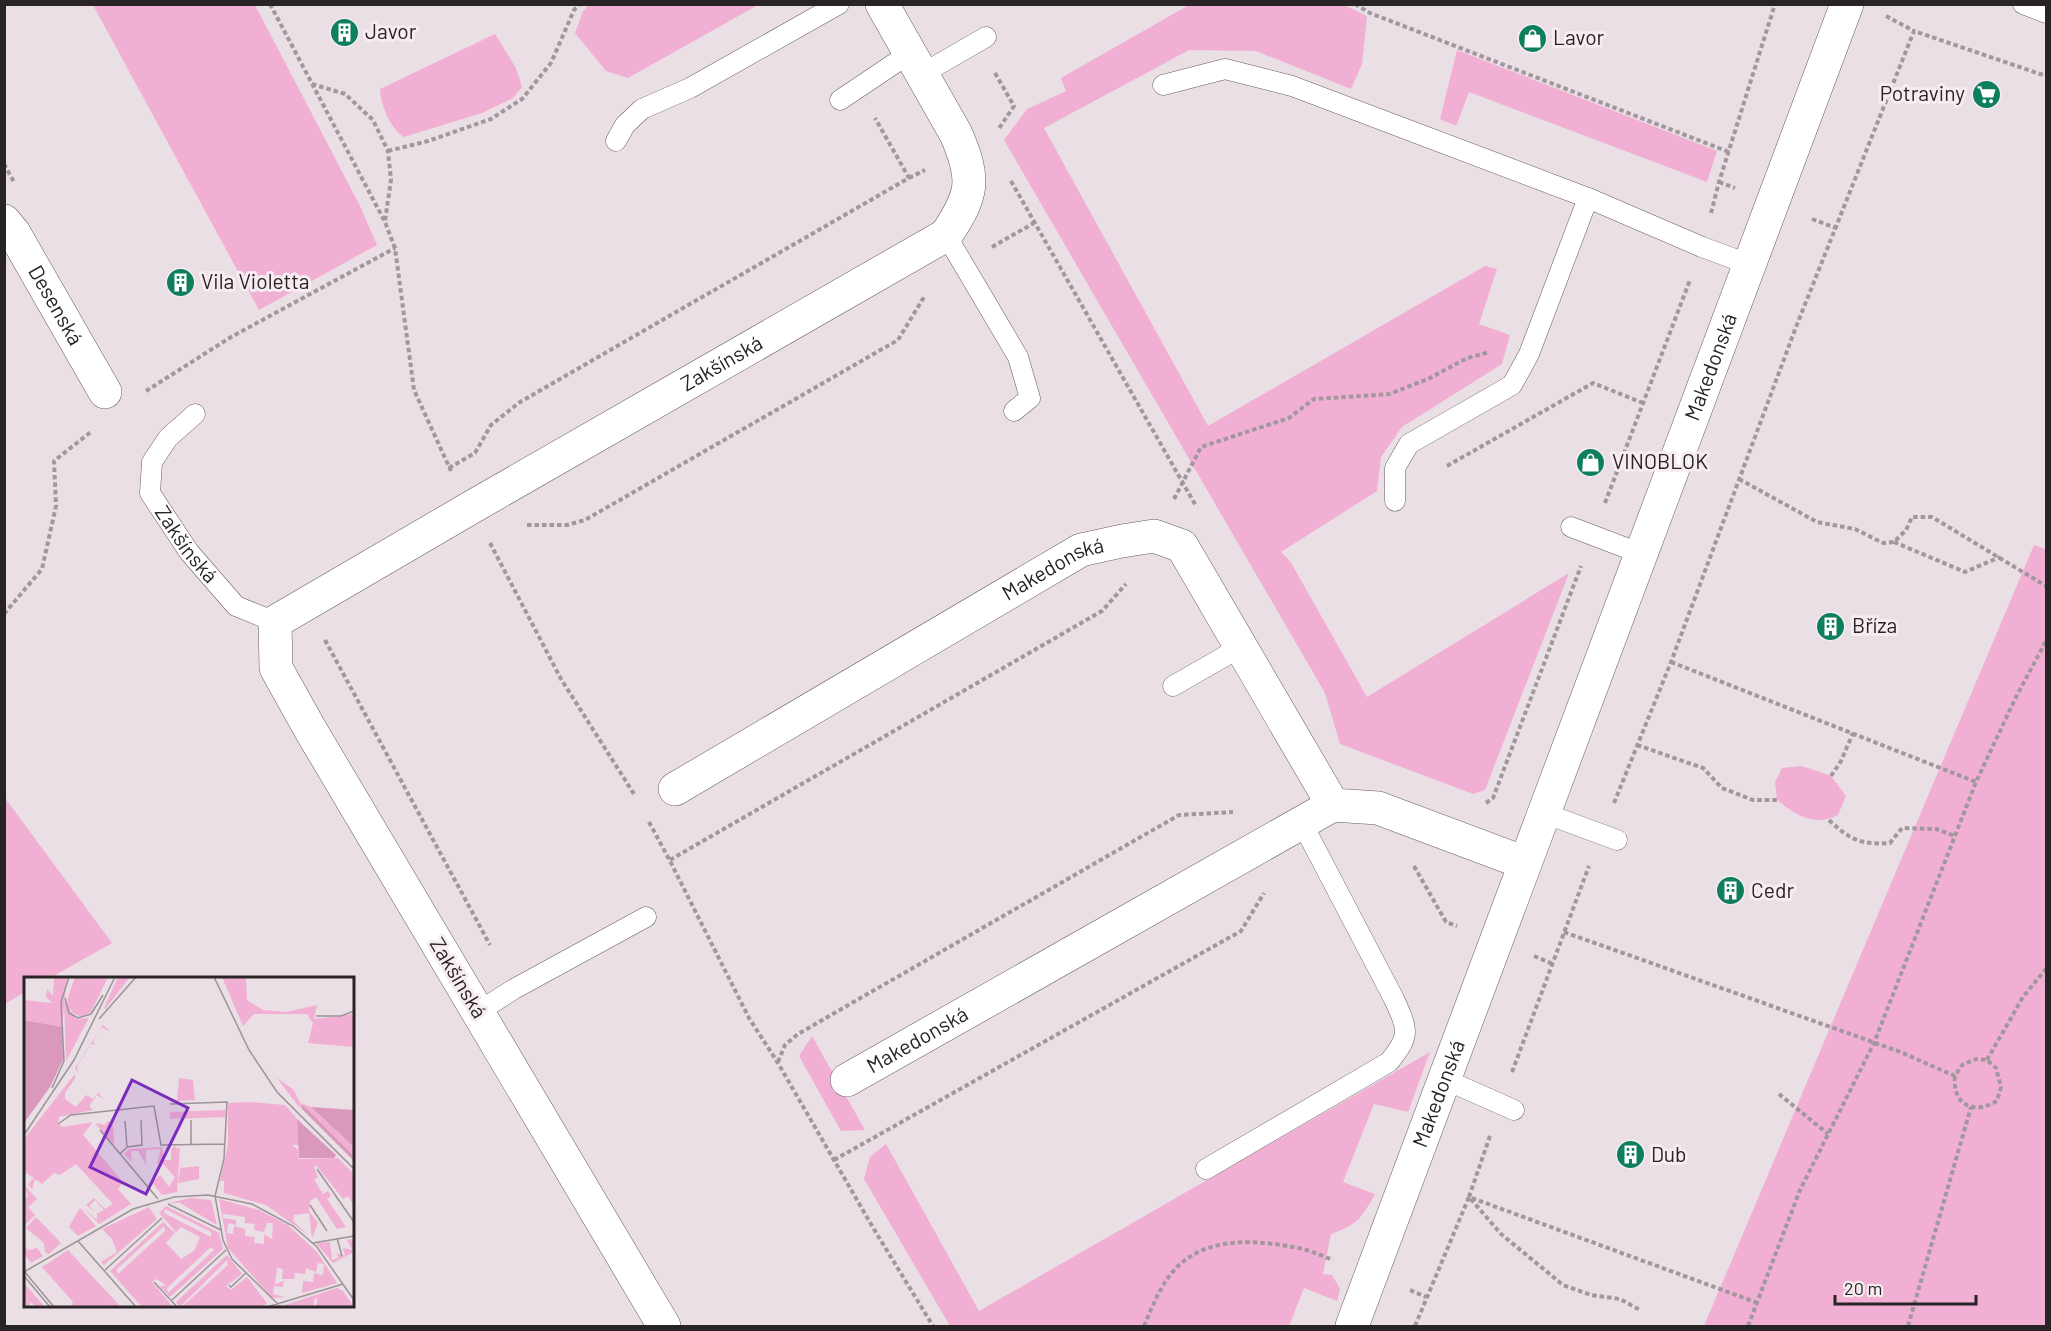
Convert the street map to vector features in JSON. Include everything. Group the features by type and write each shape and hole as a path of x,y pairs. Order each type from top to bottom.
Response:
{"street":[{"name":"Zakšínská","path":"664,1326 276,668 275,622 946,235 964,209 970,179 963,150 882,4"},
{"name":"Makedonská","path":"1352,1326 1848,4"},
{"name":"Desenská","path":"4,221 14,233 105,392"},
{"name":"Makedonská","path":"675,789 1082,550 1154,536 1182,546 1242,647 1333,805 847,1080"},
{"path":"1333,805 1378,808 1525,863"}],"lane":[{"path":"616,141 625,125 642,109 690,88 839,4"},
{"path":"2023,4 2046,13"},
{"path":"840,100 858,88 982,39"},
{"path":"1163,85 1225,69 1292,86 1588,198 1702,247 1751,265"},
{"path":"1395,501 1395,468 1409,444 1512,385 1529,354 1588,198"},
{"path":"946,235 1018,357 1030,398 1014,411"},
{"name":"Zakšínská","path":"195,414 168,438 152,462 150,493 189,552 236,606 275,622"},
{"path":"1571,527 1642,554"},
{"path":"1173,686 1242,647"},
{"path":"1544,813 1609,837"},
{"path":"1206,1169 1389,1062 1403,1044 1406,1025 1402,1016 1302,823"},
{"path":"478,1012 514,989 646,917"},
{"path":"1444,1079 1508,1107"}],"path":[{"path":"270,4 385,222 395,248 414,390 449,468 561,679 637,800"},
{"path":"388,151 428,141 491,119 522,99 551,63 574,10 580,4"},
{"path":"1355,4 1370,13 1729,152"},
{"path":"1479,808 1493,798 1702,247 1775,4"},
{"path":"1885,15 1914,31 2046,76"},
{"path":"1415,1326 1508,1107 1564,932 1609,837 1637,745 1671,662 1796,327 1914,31"},
{"path":"982,39 1014,106 998,130 1001,141"},
{"path":"311,84 345,94 373,120 388,151 391,180 385,222"},
{"path":"449,468 475,453 491,425 520,402 909,178 858,88"},
{"path":"1009,171 1011,182 1198,511"},
{"path":"525,525 567,525 585,520 898,340 932,283 1034,223"},
{"path":"140,394 231,337 395,248"},
{"path":"670,861 1102,611 1123,590 1201,447 1289,418 1314,399 1389,394 1428,379 1467,358 1496,350 1529,354"},
{"path":"1440,470 1593,383 1643,403"},
{"path":"4,614 42,568 56,506 54,461 96,428"},
{"path":"1739,479 1817,522 1855,529 1883,543 1894,542 1965,572 2000,557"},
{"path":"1894,542 1906,530 1912,517 1932,517 2046,586"},
{"path":"1748,1326 1800,1190 1874,1043 1976,782 2016,697 2046,641"},
{"path":"1671,662 1976,782"},
{"path":"1831,776 1841,761 1853,733"},
{"path":"1637,745 1703,768 1722,788 1753,800 1777,800"},
{"path":"778,1063 785,1045 798,1034 1179,815 1236,812 1258,847 1274,878 1241,932 834,1160"},
{"path":"648,820 749,1018 778,1063 933,1326"},
{"path":"1828,820 1845,836 1870,844 1890,843 1902,828 1936,829 1955,836"},
{"path":"1413,865 1446,922 1552,964"},
{"path":"1564,932 1898,1051 1955,1076"},
{"path":"1987,1060 2024,997 2046,969"},
{"path":"1976,1059 1987,1060 1996,1068 2001,1087 1997,1101 1986,1107 1971,1107 1960,1100 1954,1088 1955,1076 1962,1065 1976,1059"},
{"path":"1779,1094 1828,1134"},
{"path":"1908,1326 1971,1107"},
{"path":"1469,1197 1758,1303"},
{"path":"1469,1197 1501,1234 1563,1285 1591,1294 1620,1299 1640,1310"},
{"path":"1144,1326 1159,1292 1179,1265 1203,1250 1234,1242 1300,1248 1426,1297"}],"shaded area":[{"path":"590,4 758,5 628,78 606,71 575,33 583,11"},
{"path":"93,5 255,5 360,206 377,245 259,310"},
{"path":"1189,5 1344,5 1367,16 1362,64 1351,89 1256,51 1189,50 1044,128 1208,426 1485,266 1497,269 1479,324 1510,335 1502,364 1402,427 1381,457 1377,491 1281,552 1290,561 1367,697 1569,573 1485,790 1473,794 1340,744 1325,693 1004,140 1027,109 1066,91 1061,78"},
{"path":"495,34 516,68 522,87 513,98 482,113 404,137 394,128 387,116 380,89"},
{"path":"1457,50 1717,151 1707,182 1469,92 1456,126 1440,119"},
{"path":"2034,545 2046,549 2046,1326 1704,1326"},
{"path":"1802,766 1831,776 1846,796 1838,815 1814,820 1791,811 1777,800 1775,782 1782,768"},
{"path":"5,798 112,943 52,977 24,977 24,993 5,1004"},
{"path":"812,1036 865,1130 841,1131 799,1056"},
{"path":"1430,1052 1408,1112 1374,1104 1343,1182 1375,1194 1358,1220 1331,1234 1323,1274 1332,1275 1340,1289 1337,1301 1304,1288 1289,1326 950,1326 864,1179 870,1157 886,1144 979,1311"}],"place":[{"name":"Javor","path":"344,32"},
{"name":"Lavor","path":"1532,38"},
{"name":"Potraviny","path":"1986,94"},
{"name":"Vila Violetta","path":"180,282"},
{"name":"VINOBLOK","path":"1591,462"},
{"name":"Bříza","path":"1831,626"},
{"name":"Cedr","path":"1730,891"},
{"name":"Dub","path":"1630,1155"}]}
